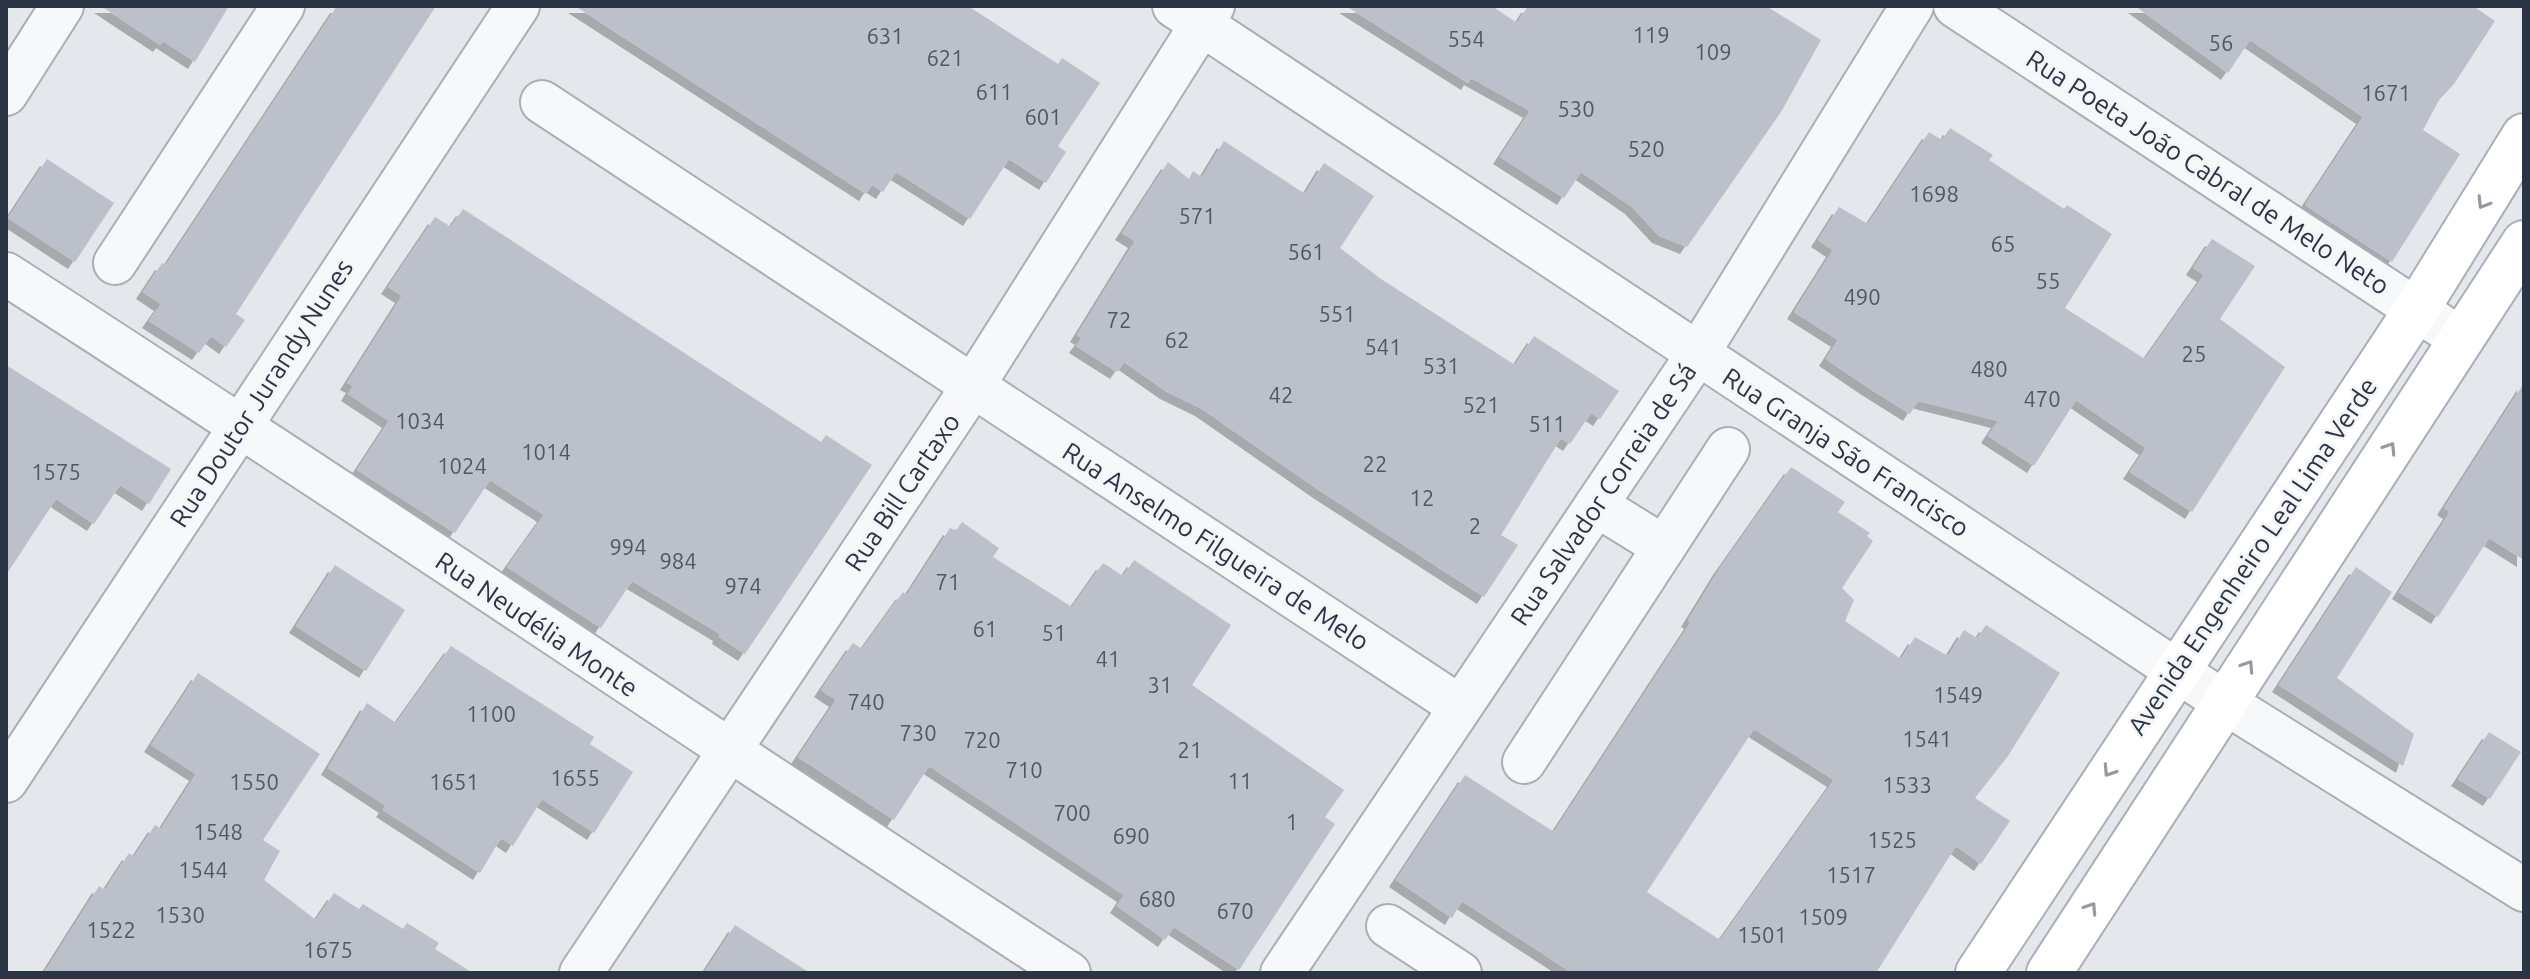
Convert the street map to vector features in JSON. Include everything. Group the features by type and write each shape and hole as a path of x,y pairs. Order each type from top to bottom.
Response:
{"main road":[{"name":"Avenida Engenheiro Leal Lima Verde","path":"1978,973 2176,668 2417,309 2524,136"},
{"name":"Avenida Engenheiro Leal Lima Verde","path":"2049,973 2524,243"}],"street":[{"path":"6,94 62,6"},
{"path":"115,263 283,6"},
{"name":"Rua Doutor Jurandy Nunes","path":"6,781 518,6"},
{"name":"Rua Salvador Correia de Sá","path":"1282,973 1697,355 1912,6"},
{"name":"Rua Poeta João Cabral de Melo Neto","path":"1955,6 2461,339"},
{"name":"Rua Granja São Francisco","path":"1196,12 1697,355 2224,702 2524,890"},
{"name":"Rua Bill Cartaxo","path":"581,973 973,386 1196,12"},
{"name":"Rua Anselmo Filgueira de Melo","path":"542,102 1459,706"},
{"name":"Rua Neudélia Monte","path":"6,274 240,424 729,752 1069,973"},
{"path":"1524,762 1728,449"},
{"path":"1596,505 1664,547"},
{"path":"1388,926 1460,973"}],"building":[{"path":"101,6 229,6 195,62 163,41 160,45"},
{"path":"337,6 436,6 236,314 245,320 226,347 211,336 199,353 149,321 161,304 143,292 162,263 166,265"},
{"path":"575,6 968,6 1058,64 1062,58 1100,83 1058,146 1066,152 1046,183 1009,159 970,219 896,172 883,192 872,185 866,194"},
{"path":"1346,6 1492,6 1517,23 1528,6 1766,6 1821,40 1781,112 1687,247 1659,236 1632,207 1581,172 1564,198 1500,157 1530,111 1471,78 1468,83"},
{"path":"2135,6 2473,6 2495,21 2454,84 2439,100 2423,130 2460,154 2392,262 2305,205 2363,117 2250,40 2228,73"},
{"path":"1950,128 1993,155 1989,160 2064,209 2067,205 2112,234 2065,308 2145,359 2204,275 2193,268 2212,239 2255,266 2220,319 2285,367 2192,512 2130,472 2146,448 2076,400 2034,466 1988,436 1998,421 1918,401 1910,414 1867,387 1826,359 1838,340 1794,312 1833,250 1818,240 1839,207 1868,224 1929,132 1942,140"},
{"path":"1224,141 1305,194 1324,163 1374,196 1340,248 1381,279 1515,365 1534,336 1619,391 1600,419 1591,413 1570,444 1561,438 1501,535 1518,545 1484,597 1320,491 1202,409 1167,392 1124,362 1117,372 1076,346 1082,338 1077,335 1135,241 1122,233 1168,162 1189,179 1193,171 1202,177"},
{"path":"47,159 114,203 75,262 8,218"},
{"path":"463,209 821,442 826,435 872,465 745,654 719,637 720,634 632,581 601,628 507,567 544,515 490,480 455,533 357,470 389,421 348,394 353,386 347,383 402,296 388,287 435,217 451,227"},
{"path":"6,365 171,469 149,504 120,485 94,524 56,499 6,575"},
{"path":"2524,383 2524,560 2489,538 2438,617 2399,592 2450,512 2444,508"},
{"path":"1791,467 1845,502 1838,512 1870,533 1867,536 1873,541 1842,588 1854,600 1845,621 1901,659 1915,637 1948,656 1964,630 1977,638 1986,625 2060,673 2008,756 1975,798 2010,821 1981,864 1956,846 1876,973 1572,973 1462,901 1452,918 1396,880 1465,775 1554,832 1691,622 1688,620 1720,568","holes":["1754,729 1834,780 1720,940 1647,892"]},
{"path":"962,522 999,548 993,557 1072,607 1103,563 1123,576 1134,560 1231,625 1192,685 1344,790 1325,817 1335,824 1239,970 1174,927 1165,940 1117,906 1124,895 929,766 894,820 798,757 836,700 821,690 853,643 862,649 903,592 907,595 950,528 956,531"},
{"path":"335,565 405,610 366,671 296,626"},
{"path":"2356,567 2392,592 2337,678 2414,734 2403,766 2279,685"},
{"path":"451,646 594,737 590,744 633,772 594,833 542,799 513,846 501,838 480,873 383,810 386,806 328,768 367,703 396,723"},
{"path":"198,673 320,754 263,840 280,851 264,880 316,920 334,893 359,909 363,904 403,929 407,923 439,943 435,949 473,973 44,973 99,886 105,890 129,853 134,857 155,825 161,829 196,774 151,745"},
{"path":"2489,732 2521,752 2490,799 2458,779"},
{"path":"735,925 810,973 704,973"}]}
